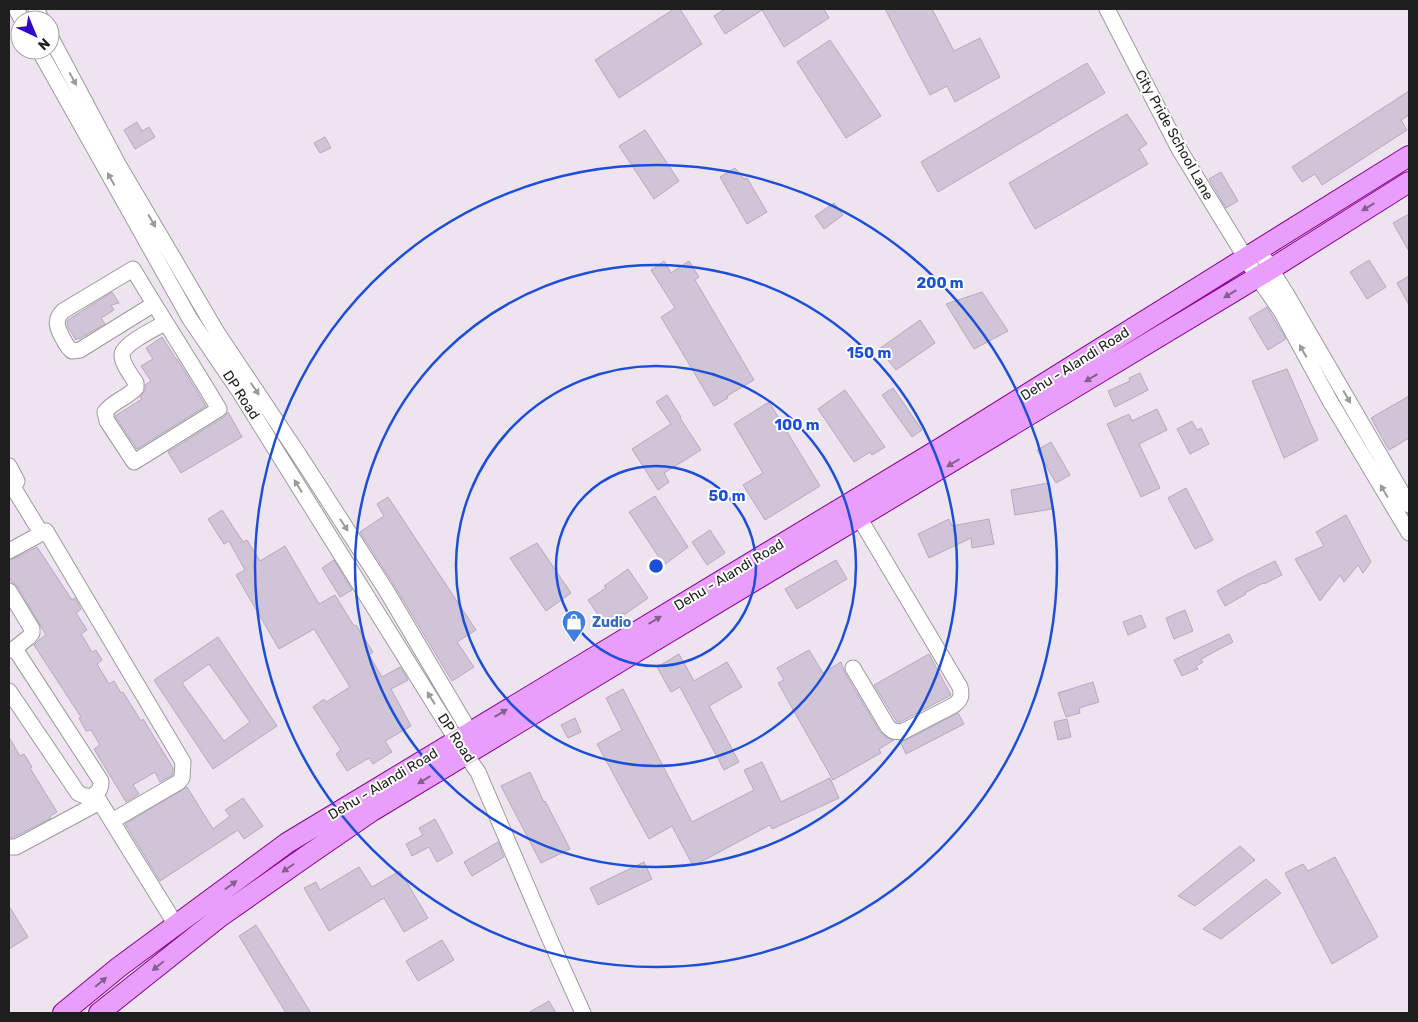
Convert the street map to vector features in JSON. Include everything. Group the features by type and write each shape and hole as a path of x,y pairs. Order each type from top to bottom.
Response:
{"main road":[{"name":"Dehu - Alandi Road","path":"99,1013 220,916 468,744 1409,156"},
{"name":"Dehu - Alandi Road","path":"63,1013 119,967 287,843 468,744 860,519 1265,273 1409,182"},
{"path":"296,838 308,854"}],"street":[{"name":"City Pride School Lane","path":"1107,9 1179,149 1265,273"},
{"name":"DP Road","path":"60,55 118,164 218,334 234,372 239,391 468,744 478,772 583,1013"},
{"name":"DP Road","path":"45,60 200,335 234,372"},
{"path":"159,312 140,336 122,351 122,357 136,383 136,388 105,412 108,421 134,462 219,409 159,312 133,269 63,311 58,316 57,327 68,348 72,351 80,350 159,312 178,298"},
{"path":"1265,273 1409,505"},
{"path":"1265,273 1281,311 1330,400 1409,533"},
{"path":"9,466 17,481 11,489 41,533"},
{"path":"853,668 888,727 893,731 902,732 954,705 962,695 960,688 860,519"},
{"path":"9,551 46,531 183,762 182,778 179,782 112,821"},
{"path":"9,591 32,629 30,637 11,649 19,655 101,781 98,798 16,847 9,847"},
{"path":"9,691 78,793 84,797 98,798 176,925"}],"building":[{"path":"674,9 680,9 702,44 619,98 595,60"},
{"path":"725,9 824,9 829,18 784,47 762,10 725,34 714,16"},
{"path":"885,9 932,9 954,51 980,38 1000,77 955,102 947,86 930,95"},
{"path":"830,40 881,116 846,138 797,62"},
{"path":"1087,63 1105,93 938,192 921,162"},
{"path":"1409,91 1409,115 1401,120 1407,130 1322,185 1315,174 1302,182 1292,167"},
{"path":"1127,114 1147,144 1139,149 1148,164 1035,229 1009,183"},
{"path":"137,122 142,131 149,127 155,137 135,149 124,130"},
{"path":"645,130 679,181 654,199 619,146"},
{"path":"325,137 331,148 320,153 314,143"},
{"path":"735,168 744,179 747,178 767,212 747,224 720,177"},
{"path":"1221,172 1238,201 1226,208 1209,179"},
{"path":"834,203 843,215 824,229 815,216"},
{"path":"1409,214 1409,251 1393,223"},
{"path":"1369,260 1386,287 1367,299 1350,272"},
{"path":"664,261 671,273 689,261 699,277 695,280 754,380 714,406 661,317 675,308 651,270"},
{"path":"1409,276 1409,305 1397,283"},
{"path":"112,292 119,303 111,305 114,310 101,318 105,324 76,340 68,327 68,320"},
{"path":"982,292 1008,331 974,349 946,304"},
{"path":"1267,307 1286,339 1268,350 1249,318"},
{"path":"920,320 935,343 896,370 879,349"},
{"path":"162,337 206,406 137,449 115,416 142,399 140,397 145,391 145,385 151,381 141,366 153,359 146,348"},
{"path":"1287,369 1318,440 1284,458 1252,381"},
{"path":"1140,373 1148,390 1115,407 1108,391 1130,381 1129,378"},
{"path":"893,388 922,430 912,437 882,395"},
{"path":"845,390 885,447 872,455 870,452 854,462 818,409"},
{"path":"667,395 701,450 664,473 669,482 658,490 632,449 671,424 656,402"},
{"path":"1409,396 1409,438 1389,450 1371,418"},
{"path":"769,402 820,486 765,520 743,485 763,473 734,424"},
{"path":"1157,409 1167,430 1139,444 1160,488 1141,497 1107,424 1129,414 1132,421"},
{"path":"228,412 242,437 181,473 168,452 224,417"},
{"path":"1192,421 1197,430 1201,428 1209,444 1190,454 1177,429"},
{"path":"1051,442 1070,475 1056,483 1037,450"},
{"path":"1048,483 1052,509 1015,515 1011,490"},
{"path":"1186,488 1213,540 1195,549 1168,498"},
{"path":"655,496 688,547 664,565 629,512"},
{"path":"388,497 476,630 457,642 474,667 452,681 360,532 384,516 377,504"},
{"path":"222,510 243,542 247,540 260,561 285,546 319,604 335,595 373,652 369,655 382,677 400,667 408,680 391,689 411,726 385,741 392,752 373,764 369,758 347,771 336,754 341,750 313,707 324,699 326,702 350,687 314,629 279,649 236,575 245,570 229,541 224,544 208,519"},
{"path":"1346,515 1371,562 1363,573 1358,565 1344,582 1340,575 1320,601 1295,559 1324,546 1316,532"},
{"path":"949,519 952,526 989,519 994,544 972,548 971,538 929,558 918,534"},
{"path":"710,530 725,553 707,565 692,542"},
{"path":"537,543 571,593 546,611 510,558"},
{"path":"37,547 72,600 75,598 81,609 76,613 87,630 81,634 92,652 96,650 102,660 97,664 109,684 114,681 121,693 123,692 141,721 143,719 173,768 173,775 160,782 155,772 133,785 139,794 126,802 94,749 100,745 91,730 86,731 79,718 81,717 34,645 46,635 17,586 9,577 9,560"},
{"path":"334,560 352,590 340,597 322,568"},
{"path":"836,560 847,579 797,609 785,589"},
{"path":"1275,561 1282,575 1263,583 1225,606 1217,591"},
{"path":"628,569 648,598 624,615 623,613 605,625 588,600 606,588 604,586"},
{"path":"1185,610 1193,631 1174,639 1166,618"},
{"path":"1141,615 1146,627 1128,635 1123,622"},
{"path":"1229,634 1233,642 1201,659 1203,662 1196,666 1198,669 1182,676 1174,660"},
{"path":"218,637 277,726 213,769 154,680","holes":["209,664 250,722 224,741 182,683"]},
{"path":"809,650 823,673 841,662 845,673 880,732 887,738 894,740 879,749 881,753 833,780 778,683 784,680 777,668"},
{"path":"679,654 694,681 727,662 742,687 709,706 739,762 724,770 680,687 671,692 657,667"},
{"path":"929,654 951,695 897,722 874,685"},
{"path":"1093,682 1099,702 1079,708 1080,713 1066,717 1058,693"},
{"path":"623,689 692,822 754,790 744,770 762,762 781,802 830,778 839,798 772,829 770,825 693,866 672,826 649,839 597,744 622,730 606,698"},
{"path":"958,713 964,724 906,754 900,741 906,740"},
{"path":"575,718 581,732 568,738 561,725"},
{"path":"1067,719 1071,737 1058,740 1054,722"},
{"path":"9,737 20,756 24,754 32,767 30,768 57,812 50,816 51,818 12,838 9,838"},
{"path":"530,772 570,849 541,863 501,786"},
{"path":"187,787 213,829 230,816 225,810 243,798 263,826 244,839 238,830 160,881 125,824"},
{"path":"435,819 453,853 437,862 429,847 412,856 406,844 423,835 419,828"},
{"path":"498,842 504,857 472,876 464,862"},
{"path":"1240,846 1255,860 1195,906 1178,896"},
{"path":"1335,857 1378,937 1332,964 1285,873 1303,864 1308,871"},
{"path":"644,862 652,879 598,905 590,888"},
{"path":"359,867 372,887 400,871 428,918 404,932 384,898 329,931 304,888 316,882 320,890"},
{"path":"1266,879 1281,893 1221,939 1203,929"},
{"path":"9,906 28,937 9,949"},
{"path":"256,925 311,1013 286,1013 239,936"},
{"path":"442,940 454,960 418,981 406,961"},
{"path":"549,1001 556,1013 528,1013"}],"place":[{"name":"Zudio","path":"574,643"}]}
